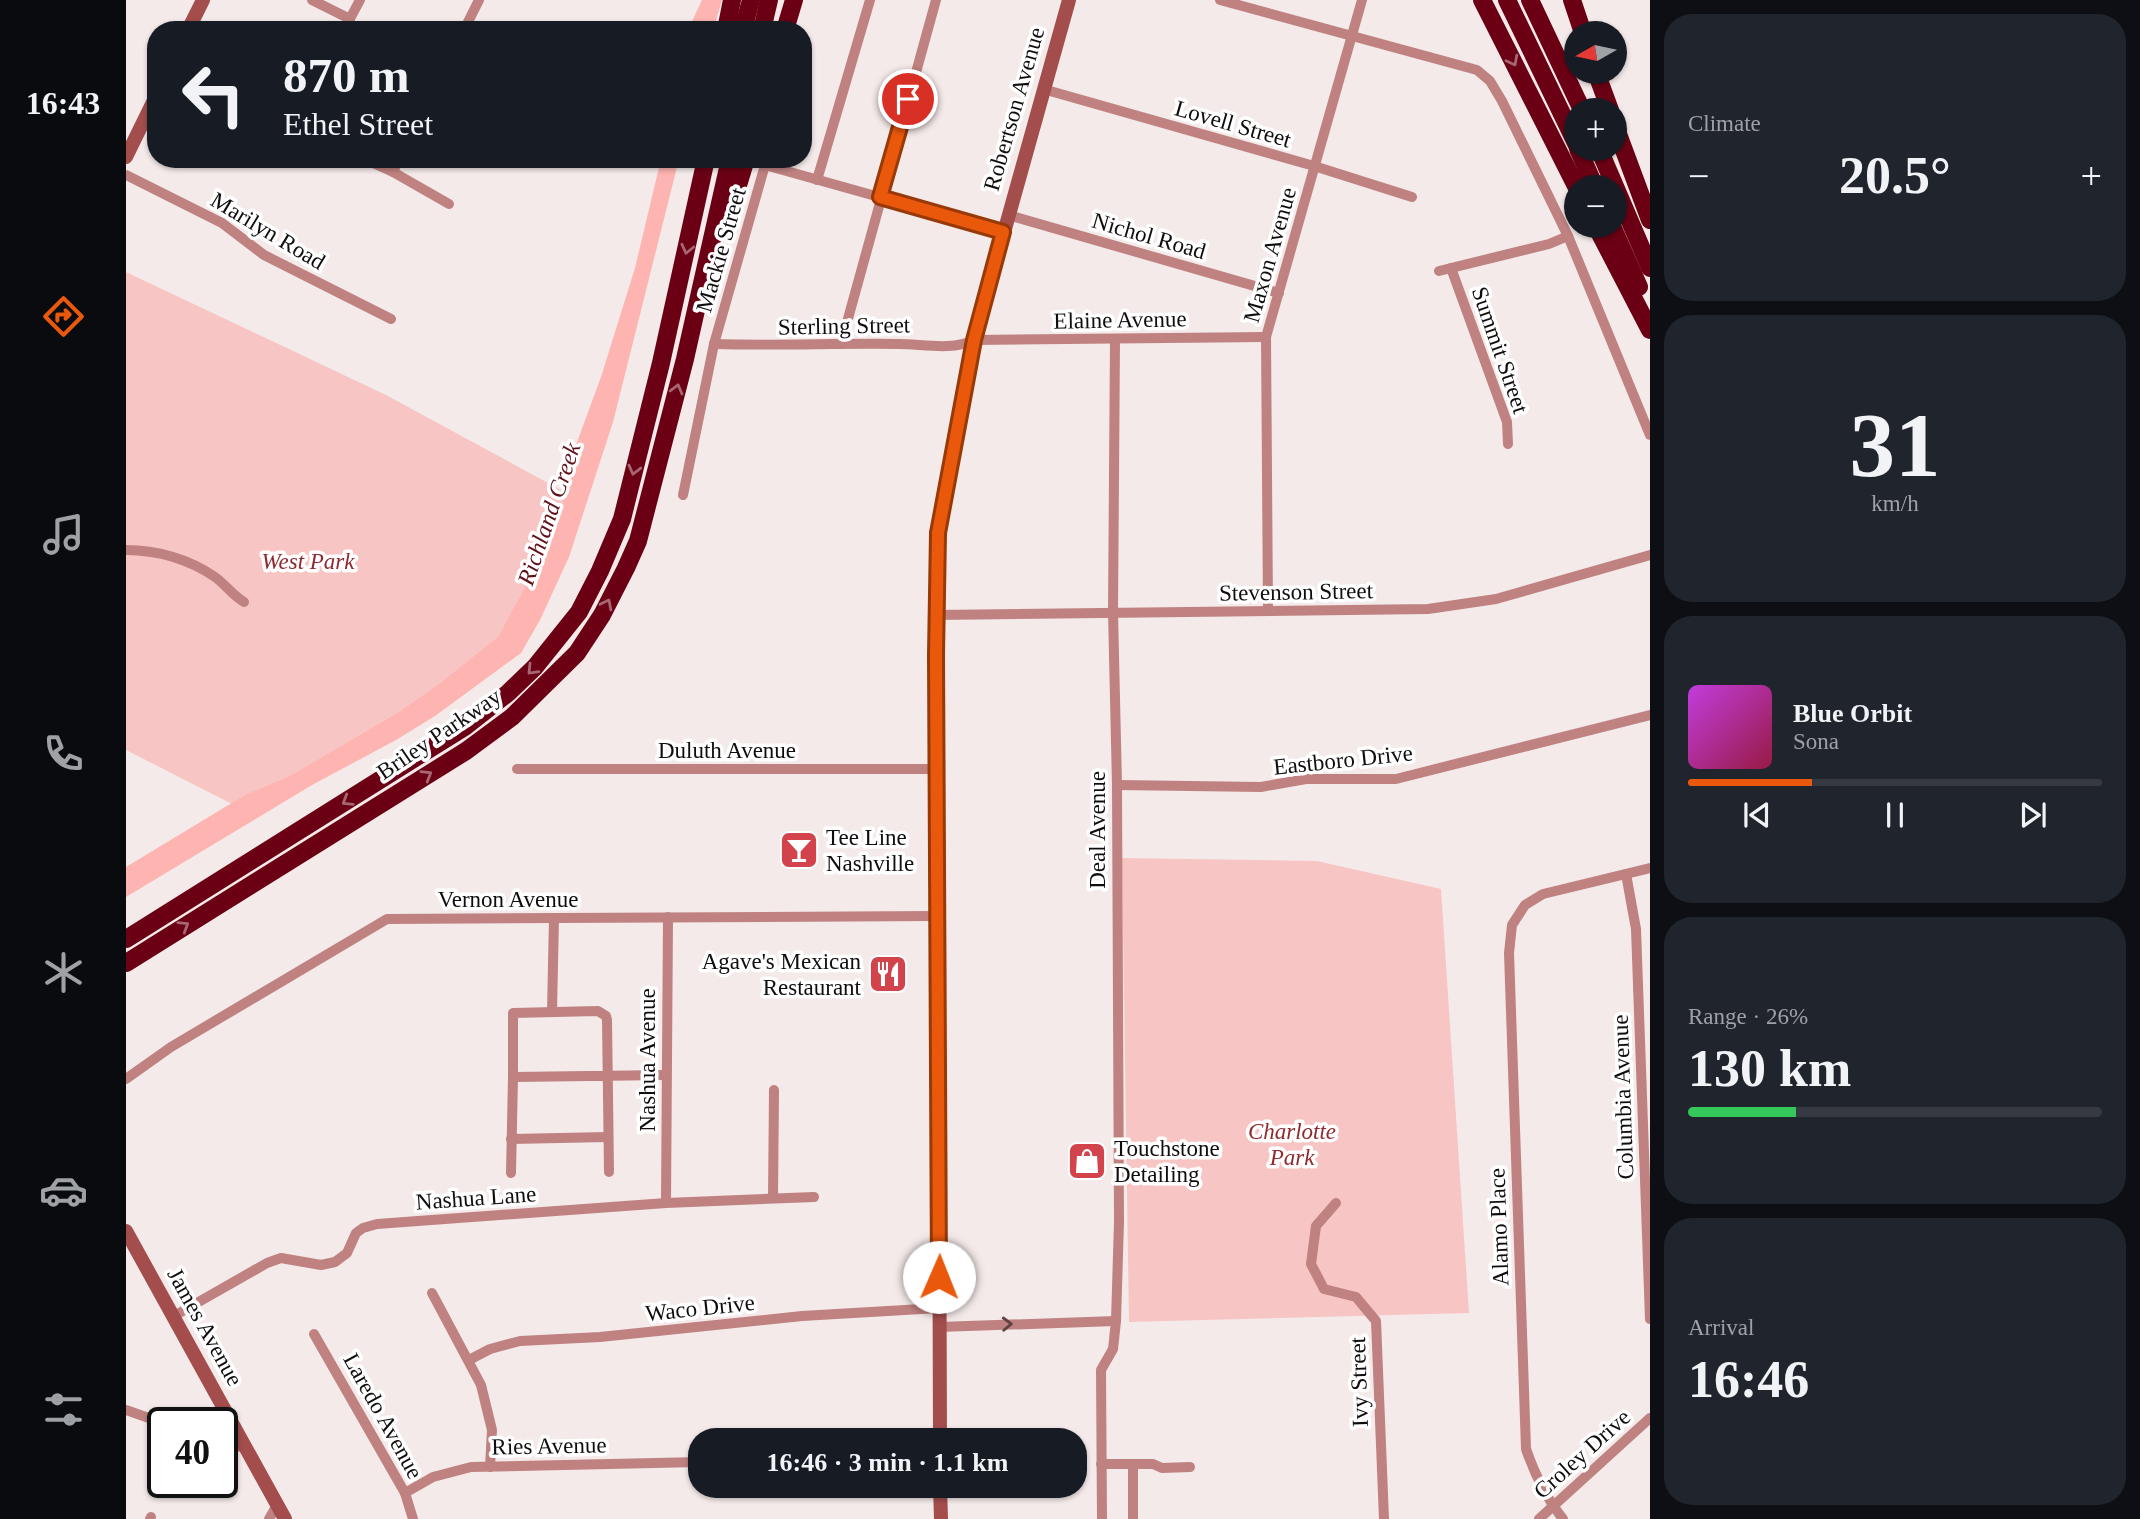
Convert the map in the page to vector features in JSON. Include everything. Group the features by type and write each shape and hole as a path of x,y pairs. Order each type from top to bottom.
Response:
{"highway":[{"path":"728,21 732,0"},
{"path":"745,21 751,0"},
{"path":"764,21 769,0"},
{"path":"788,21 794,0"},
{"path":"1482,0 1570,175"},
{"path":"1507,0 1564,118"},
{"path":"1530,0 1577,98"},
{"path":"1540,0 1578,98"},
{"path":"1572,0 1579,21"},
{"path":"1627,158 1650,220"},
{"path":"1604,161 1650,268"},
{"name":"Briley Parkway","path":"126,939 466,726 508,693 535,667 579,612 622,519 705,168"},
{"name":"Briley Parkway","path":"126,963 466,751 512,717 577,653 602,615 638,541 685,359 728,168"},
{"path":"685,359 743,168"},
{"path":"1602,238 1650,330"},
{"path":"1617,238 1650,312"}],"street":[{"path":"192,21 203,0"},
{"path":"312,0 350,19 360,0"},
{"path":"468,21 479,0"},
{"path":"870,0 817,180 1003,232"},
{"path":"841,344 936,0"},
{"name":"Robertson Avenue","path":"940,1428 936,916 938,533 974,340 1069,0"},
{"path":"1220,0 1477,70 1490,81 1502,101 1564,228"},
{"name":"Maxon Avenue","path":"1268,611 1266,337 1362,0"},
{"name":"Lovell Street","path":"1043,89 1314,166 1412,197"},
{"path":"126,157 147,114"},
{"path":"384,168 449,204"},
{"path":"393,172 395,168"},
{"name":"Mackie Street","path":"683,495 714,345 764,168"},
{"name":"Mackie Street","path":"775,168 817,180"},
{"name":"Marilyn Road","path":"126,176 222,223 264,255 391,319"},
{"name":"Nichol Road","path":"1008,215 1279,293"},
{"path":"1439,271 1549,244 1564,238"},
{"path":"1569,238 1650,435"},
{"name":"Summit Street","path":"1451,268 1507,422 1508,444"},
{"name":"Elaine Avenue","path":"974,340 1266,337"},
{"name":"Sterling Street","path":"714,345 961,346 974,340"},
{"name":"Deal Avenue","path":"1102,1519 1101,1370 1113,1349 1119,1222 1117,785 1113,612 1115,340"},
{"path":"126,550 155,552 192,565 214,576 244,602"},
{"name":"Stevenson Street","path":"936,615 1428,609 1496,599 1650,555"},
{"name":"Eastboro Drive","path":"1117,785 1262,788 1306,779 1396,779 1650,715"},
{"name":"Duluth Avenue","path":"517,769 937,769"},
{"path":"1626,874 1650,868"},
{"name":"Alamo Place","path":"1563,1519 1536,1478 1527,1449 1509,953 1512,925 1525,905 1543,894 1626,874"},
{"name":"Columbia Avenue","path":"1626,874 1636,929 1648,1187 1650,1319"},
{"name":"Vernon Avenue","path":"126,1079 171,1047 387,919 936,916"},
{"name":"Nashua Avenue","path":"666,1203 668,917"},
{"path":"552,1012 554,918"},
{"path":"511,1173 513,1013 598,1011 606,1016 609,1172"},
{"path":"513,1077 666,1075"},
{"path":"773,1198 774,1090"},
{"path":"511,1139 608,1137"},
{"name":"Nashua Lane","path":"174,1316 267,1263 281,1258 321,1265 335,1262 347,1252 356,1233 377,1224 666,1203 814,1197"},
{"name":"Ivy Street","path":"1336,1203 1315,1226 1311,1264 1324,1289 1356,1297 1376,1321 1384,1519"},
{"name":"James Avenue","path":"126,1231 285,1519"},
{"path":"432,1293 481,1385 492,1430 490,1467"},
{"name":"Waco Drive","path":"469,1360 490,1349 520,1341 600,1337 802,1316 939,1308"},
{"path":"939,1327 1116,1321"},
{"name":"Laredo Avenue","path":"314,1334 405,1493 413,1519"},
{"path":"126,1410 147,1417"},
{"name":"Croley Drive","path":"1539,1519 1650,1418"},
{"path":"238,1447 246,1447"},
{"name":"Ries Avenue","path":"405,1493 433,1477 454,1470 688,1462"},
{"path":"1101,1464 1190,1467"},
{"path":"1133,1464 1133,1519"},
{"path":"940,1498 941,1519"},
{"path":"269,1519 277,1505"}],"green space":[{"name":"West Park","path":"126,272 386,395 572,496 497,647 413,713 236,806 126,750"},
{"name":"Charlotte Park","path":"1122,858 1317,861 1441,889 1469,1313 1129,1322"}],"shaded area":[{"path":"702,0 722,0 716,21 692,21"},
{"path":"659,168 677,168 613,422 569,557 540,620 521,653 435,716 312,785 126,897 126,867 245,795 292,775 399,712 498,637 541,558 560,515 576,445 601,377 635,268"}],"place":[{"name":"Tee Line Nashville","path":"799,850"},
{"name":"Agave's Mexican Restaurant","path":"888,974"},
{"name":"Touchstone Detailing","path":"1087,1161"}],"route":[{"path":"908,99 880,197 1003,232 974,340 938,533 936,916 939,1277"}],"water label":[{"name":"Richland Creek","path":"549,514"}]}
